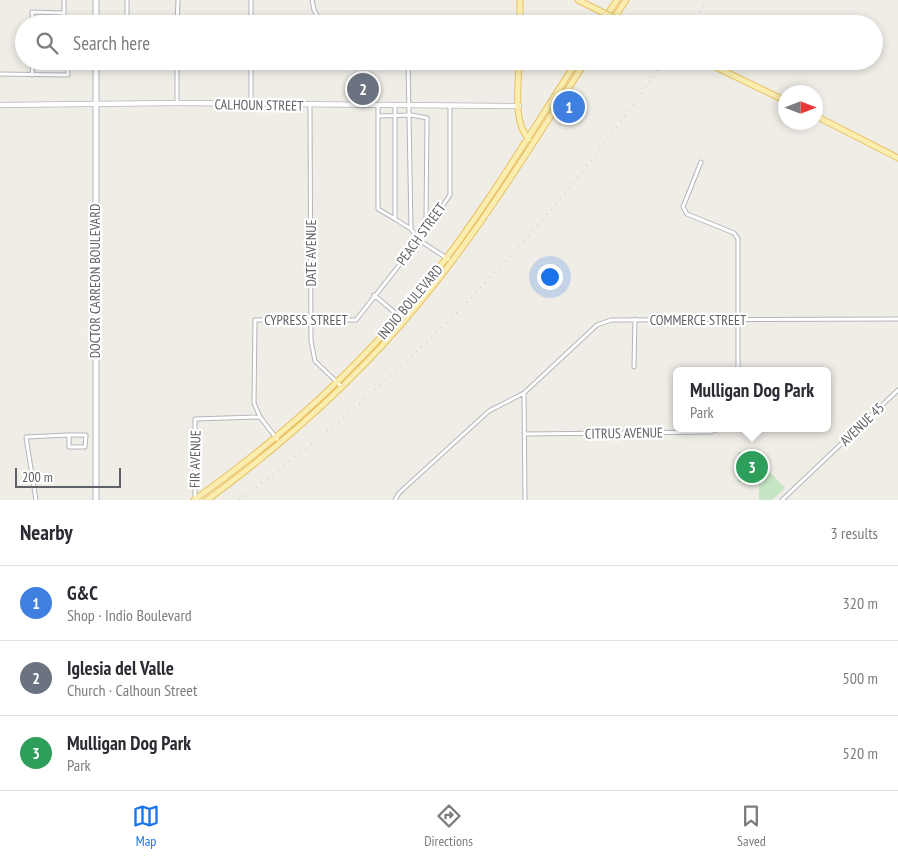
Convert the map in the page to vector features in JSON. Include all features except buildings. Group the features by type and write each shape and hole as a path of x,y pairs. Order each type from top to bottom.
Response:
{"main road":[{"path":"96,0 96,15"},
{"path":"578,0 608,15"},
{"path":"608,15 617,0"},
{"path":"616,15 626,0"},
{"path":"520,1 520,15"},
{"name":"DOCTOR CARREON BOULEVARD","path":"96,70 96,500"},
{"path":"519,70 520,127 533,142"},
{"name":"INDIO BOULEVARD","path":"195,500 276,438 337,383 399,316 446,258 528,138 571,70"},
{"name":"INDIO BOULEVARD","path":"207,500 280,443 342,387 404,321 452,261 580,70"},
{"path":"722,70 778,97"},
{"path":"823,120 898,158"}],"street":[{"path":"32,15 32,12 64,13 64,0"},
{"path":"127,0 127,15"},
{"path":"178,0 178,15"},
{"path":"251,0 251,15"},
{"path":"312,0 317,15"},
{"path":"32,70 32,75"},
{"path":"0,74 68,75 68,70"},
{"path":"177,70 177,103"},
{"path":"251,70 251,105"},
{"path":"408,70 411,115 411,229"},
{"name":"CALHOUN STREET","path":"0,105 177,103 310,106 519,106"},
{"name":"DATE AVENUE","path":"310,106 312,320 310,332 315,361 342,387"},
{"path":"378,106 378,209 411,229 419,240 452,261"},
{"path":"395,106 396,219"},
{"name":"PEACH STREET","path":"356,320 419,240 450,195 450,106"},
{"path":"378,116 411,115 427,118 426,220 419,240"},
{"path":"701,162 683,207 687,214 734,233 738,239 738,367"},
{"path":"374,295 404,321"},
{"path":"634,367 635,319"},
{"name":"COMMERCE STREET","path":"395,500 399,493 489,411 524,392 597,326 611,320 898,319"},
{"name":"CYPRESS STREET","path":"260,417 254,403 256,320 356,320"},
{"name":"AVENUE 45","path":"782,500 898,390"},
{"path":"524,392 525,500"},
{"path":"260,417 280,443"},
{"name":"FIR AVENUE","path":"195,500 195,419 260,417"},
{"name":"CITRUS AVENUE","path":"525,434 710,432"},
{"path":"36,500 26,437 69,436 86,436 85,447 69,447 69,436"}],"green space":[{"path":"738,452 751,452 785,488 772,500 759,500 759,482 738,482"}],"railway":[{"path":"698,15 707,0"},
{"path":"239,500 300,454 359,404 415,353 470,298 523,242 573,184 658,70"}],"place":[{"name":"Iglesia del Valle","path":"363,89"},
{"name":"G&C","path":"569,107"},
{"name":"Mulligan Dog Park","path":"752,467"}]}
